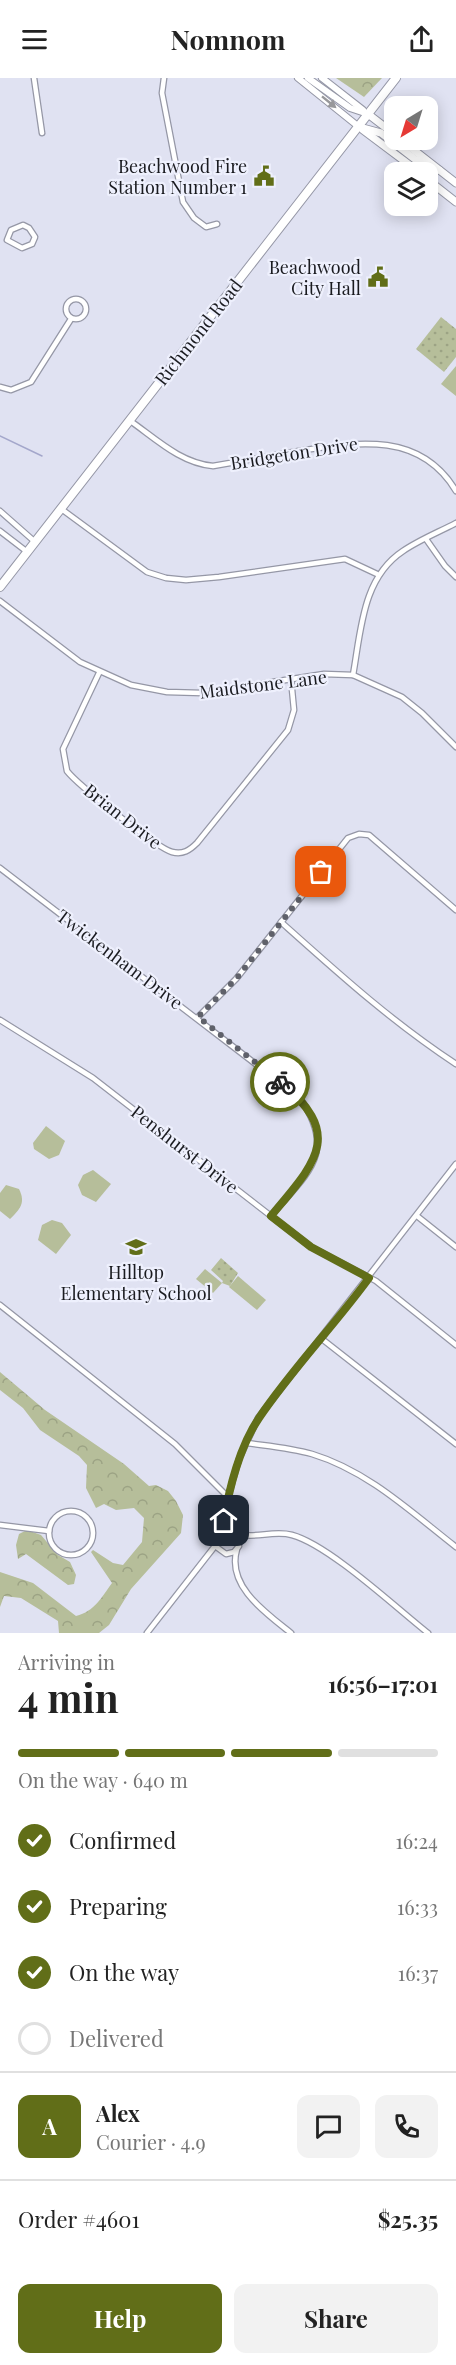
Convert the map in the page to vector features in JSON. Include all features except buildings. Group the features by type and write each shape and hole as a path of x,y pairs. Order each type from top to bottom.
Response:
{"main road":[{"name":"Richmond Road","path":"0,587 396,78"},
{"path":"368,114 384,126"},
{"path":"359,127 381,133 416,160 439,170"},
{"path":"359,127 405,162"},
{"path":"414,150 456,183"},
{"path":"438,187 456,195"},
{"path":"438,188 456,202"}],"street":[{"path":"34,78 42,133"},
{"path":"164,78 162,93 183,202 194,218 206,227 217,224"},
{"path":"298,78 359,127"},
{"path":"308,78 350,108 368,114"},
{"path":"322,78 368,114"},
{"path":"0,241 7,240 22,248 32,244 34,237 29,228 23,225 11,230 7,240"},
{"path":"71,300 80,300 85,306 85,313 80,319 71,319 66,313 66,305 71,300"},
{"path":"0,387 10,390 31,382 71,319"},
{"name":"Bridgeton Drive","path":"129,420 184,458 213,466 354,442 379,442 404,449 424,459 448,477 456,491"},
{"path":"60,508 147,572 166,578 186,580 219,577 345,559 377,574"},
{"path":"0,511 34,541"},
{"path":"353,675 368,597 377,574 402,551 456,523"},
{"path":"0,531 26,551"},
{"path":"426,539 445,566 456,577"},
{"name":"Maidstone Lane","path":"0,601 63,651 99,673 150,690 184,693 221,691 324,674 353,675 402,697 456,747"},
{"name":"Brian Drive","path":"99,673 63,749 64,763 71,776 165,849 178,853 186,852 197,843 285,734 294,710 291,679"},
{"path":"198,1017 236,979 348,838 359,834 369,835 456,910"},
{"name":"Twickenham Drive","path":"0,868 111,955 198,1017 300,1098 314,1118 318,1140 316,1158 271,1216"},
{"path":"281,922 331,970 394,1021 456,1064"},
{"name":"Penshurst Drive","path":"0,1020 93,1078 311,1247 369,1278 456,1345"},
{"path":"147,1633 214,1546 239,1459 258,1418 322,1339 456,1164"},
{"path":"417,1216 456,1247"},
{"path":"0,1305 175,1444 228,1497"},
{"path":"322,1339 456,1444"},
{"path":"247,1443 310,1454 346,1467 375,1484 456,1547"},
{"path":"72,1512 84,1516 90,1522 93,1537 83,1552 69,1555 53,1545 49,1531 59,1515 72,1512"},
{"path":"0,1525 49,1531"},
{"path":"221,1528 250,1537 275,1533 312,1543 428,1633"},
{"path":"237,1534 238,1547 234,1562 241,1583 249,1596 291,1633"},
{"path":"222,1553 230,1554 250,1537"},
{"path":"214,1546 234,1562"}],"green space":[{"path":"336,78 382,78 364,97"},
{"path":"441,317 456,329 456,357 444,372 416,349"},
{"path":"456,366 456,396 441,384"},
{"path":"46,1126 65,1141 59,1155 49,1159 34,1149 33,1143"},
{"path":"93,1170 111,1184 96,1202 82,1195 78,1185 83,1175"},
{"path":"6,1185 19,1189 22,1198 19,1209 10,1219 0,1211 0,1193"},
{"path":"52,1220 62,1223 71,1235 56,1254 38,1240 42,1225"},
{"path":"221,1258 238,1273 230,1286 222,1283 223,1281 211,1270"},
{"path":"205,1269 222,1283 213,1293 196,1279"},
{"path":"238,1276 266,1300 257,1310 229,1287"},
{"path":"0,1372 45,1410 124,1464 149,1486 156,1485 168,1491 183,1515 181,1533 131,1589 109,1625 99,1633 59,1633 58,1621 21,1598 4,1596 0,1607 0,1572 33,1583 76,1616 88,1611 112,1583 91,1552 93,1550 113,1563 123,1565 142,1542 144,1518 134,1508 116,1510 104,1504 96,1508 86,1488 87,1465 79,1456 40,1430 23,1408 0,1390"},
{"path":"27,1530 41,1535 58,1555 70,1562 76,1575 74,1584 68,1585 26,1554 18,1559 16,1545 19,1534"}],"waterway":[{"path":"0,436 42,456"}],"way so far":[{"path":"280,1082 198,1017 236,979 321,872"}],"place":[{"name":"Beachwood Fire Station Number 1","path":"264,176"},
{"name":"Beachwood City Hall","path":"378,277"},
{"name":"Hilltop Elementary School","path":"136,1247"}],"route":[{"path":"224,1521 239,1459 258,1418 369,1278 311,1247 271,1216 310,1168 316,1158 318,1140 314,1118 300,1098 280,1082"}]}
